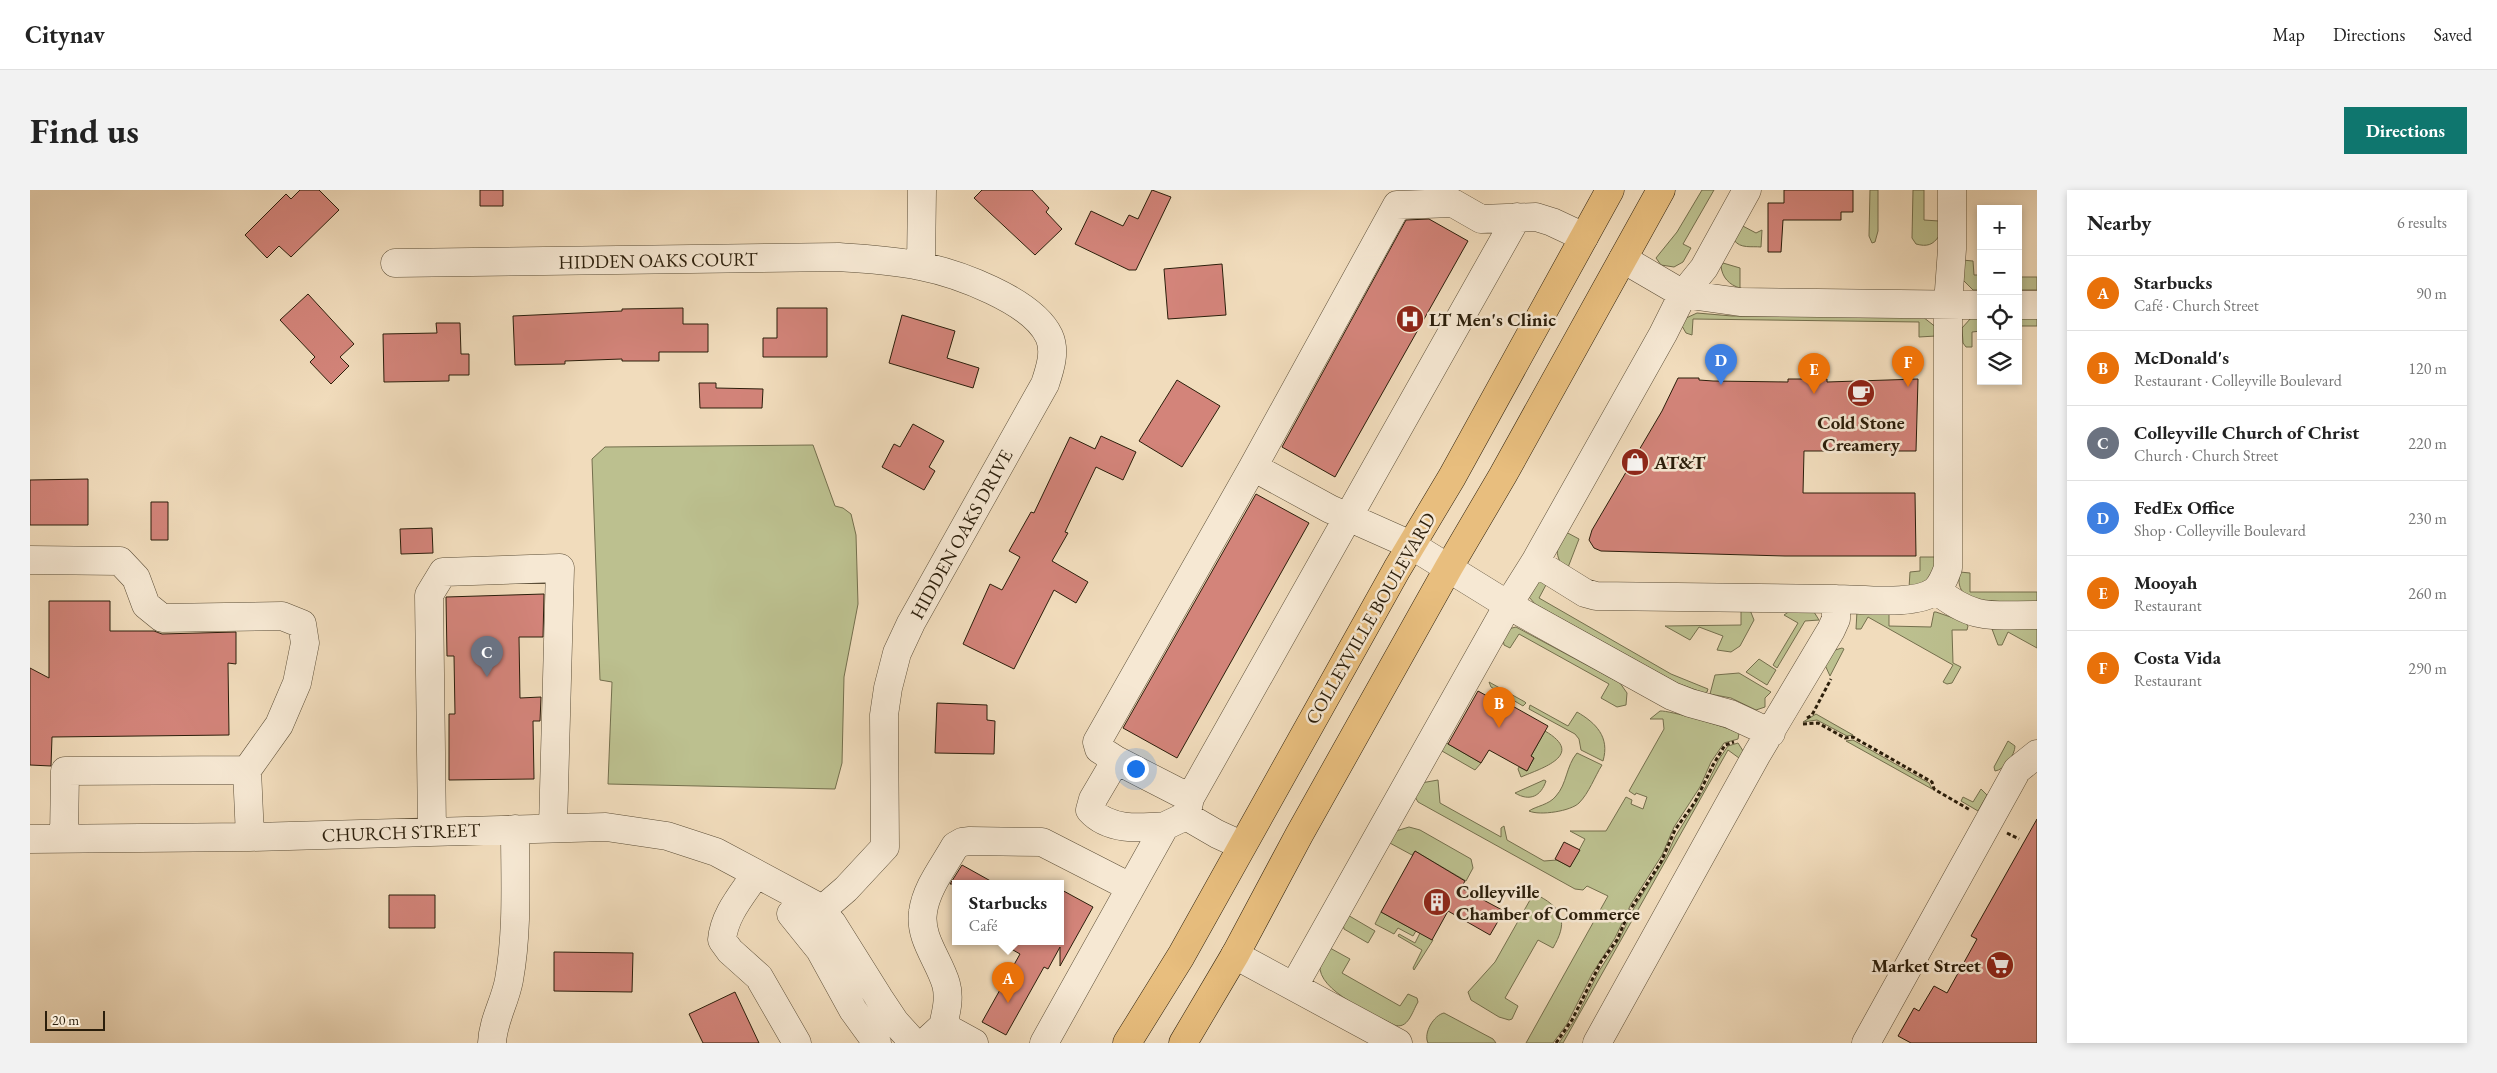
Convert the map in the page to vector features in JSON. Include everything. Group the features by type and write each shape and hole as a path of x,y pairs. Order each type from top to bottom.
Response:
{"main road":[{"name":"COLLEYVILLE BOULEVARD","path":"1127,1043 1181,956 1241,845 1411,545 1452,477 1610,190"},
{"path":"1183,1043 1235,955 1299,835 1449,567 1503,475 1661,190"}],"street":[{"path":"921,266 922,190"},
{"path":"1294,986 1508,605 1535,562 1663,334 1683,294 1704,268 1747,190"},
{"path":"1535,562 1585,593 1596,596 1920,599 1936,590 1945,577 1948,568 1948,304 1952,249 1952,190"},
{"path":"1241,845 1180,814 1116,760 1098,749 1096,742 1253,467 1397,205 1457,196 1480,219 1536,217 1552,222 1584,237"},
{"path":"1044,1043 1130,887 1180,814 1517,217"},
{"name":"HIDDEN OAKS COURT","path":"394,263 839,257 887,260 921,266"},
{"path":"1623,259 1683,294 1740,302 1977,305"},
{"name":"HIDDEN OAKS DRIVE","path":"811,920 846,889 885,847 884,715 888,688 897,653 911,623 1045,384 1052,365 1052,350 1049,336 1040,323 1024,308 957,277 921,266"},
{"path":"2022,305 2037,305"},
{"path":"1253,467 1330,509 1348,515 1411,545 1508,605 1672,696 1730,714 1771,733"},
{"path":"30,560 120,561 136,578 146,605 162,618 282,616 302,624 306,643 297,683 279,725 247,770 250,837"},
{"path":"432,830 430,595 443,572 560,568 553,827"},
{"path":"1936,590 1961,609 1975,614 2037,615"},
{"path":"1597,1043 1831,630 1836,619 1836,599"},
{"path":"1866,1043 2018,770 2037,754"},
{"path":"1116,760 1093,799 1090,810 1096,816 1126,827 1180,814"},
{"path":"64,838 65,771 247,770"},
{"name":"CHURCH STREET","path":"30,839 250,837 553,827 606,827 667,836 716,852 814,905 811,920 820,950 872,1042"},
{"path":"492,1043 492,1029 509,981 514,938 515,829"},
{"path":"974,1043 934,1034 947,1001 946,983 926,938 923,913 929,892 955,846 962,842 970,841 1042,842 1130,887"},
{"path":"759,876 727,918 723,928 722,940 730,951 759,976 797,1043"},
{"name":"CHURCH STREET","path":"811,920 846,943 895,1022 914,1043"},
{"path":"1235,955 1398,1043"}],"path":[{"path":"1556,1043 1572,1020 1601,962 1617,940 1630,910 1660,862 1676,830 1695,802 1722,750 1728,744 1771,733 1802,722 1801,720 1812,715 1832,677"},
{"path":"1802,722 1803,724 1818,723 1845,738 1853,738 1932,782 1934,788 2019,839"}],"green space":[{"path":"1702,190 1714,190 1683,244 1691,248 1683,262 1674,267 1661,265 1656,258 1677,232"},
{"path":"1870,190 1878,190 1878,231 1875,242 1872,243 1869,236"},
{"path":"1913,190 1924,190 1924,220 1939,221 1939,236 1929,244 1916,244 1912,238"},
{"path":"1739,224 1756,233 1762,230 1761,247 1739,245 1734,240"},
{"path":"1962,260 1973,261 1974,275 1977,275 1977,290 1973,290 1963,280"},
{"path":"1723,263 1740,268 1740,288 1729,283 1722,270 1721,266"},
{"path":"2022,277 2037,277 2037,290 2022,290"},
{"path":"1697,313 1732,316 1923,317 1937,328 1936,336 1919,337 1919,322 1693,319 1692,335 1686,333 1682,326 1684,319"},
{"path":"1971,318 1977,318 1977,331 1972,332 1972,347 1966,347 1963,343 1962,328"},
{"path":"2022,318 2037,318 2037,326 2022,326"},
{"path":"813,445 835,506 843,508 851,514 856,535 858,604 844,677 842,763 835,789 608,784 612,682 600,680 592,459 605,447"},
{"path":"1564,531 1579,539 1567,570 1560,560 1557,551"},
{"path":"1920,557 1936,557 1936,569 1923,584 1909,588 1910,572 1920,571"},
{"path":"1960,572 1970,573 1970,592 2037,592 2037,602 2000,603 1974,600 1965,594 1959,585"},
{"path":"1537,579 1547,583 1539,598 1671,674 1708,689 1707,692 1704,693 1677,683 1535,604 1529,597"},
{"path":"1741,609 1750,610 1754,620 1740,646 1731,652 1717,650 1723,636 1699,627 1690,640 1665,626 1741,625"},
{"path":"1790,611 1814,612 1819,620 1805,621 1777,668 1773,665 1798,623 1784,615"},
{"path":"1857,611 1889,612 1889,626 1931,627 1934,612 1965,622 1968,626 1967,630 1952,630 1953,663 1961,667 1952,683 1947,684 1943,682 1953,665 1868,617 1861,629 1856,629"},
{"path":"2037,626 2037,648 2008,632 2002,645 1998,645 1992,629"},
{"path":"1516,627 1620,683 1627,693 1626,705 1617,707 1601,698 1609,684 1519,634 1510,648 1504,645 1503,639 1508,629"},
{"path":"1844,649 1830,676 1825,665 1835,650"},
{"path":"1759,659 1776,670 1767,685 1746,672"},
{"path":"1739,673 1771,692 1765,698 1765,707 1756,710 1731,698 1710,694 1715,675"},
{"path":"1489,682 1526,703 1523,706 1491,687"},
{"path":"1530,705 1568,726 1577,712 1590,721 1603,738 1605,752 1603,761 1581,750 1579,739 1575,734 1529,709"},
{"path":"1660,711 1687,716 1739,733 1738,739 1724,743 1711,762 1700,787 1674,827 1662,855 1631,904 1615,938 1592,974 1567,1024 1553,1043 1526,1043 1608,896 1587,886 1583,890 1575,889 1418,802 1414,795 1421,783 1438,780 1440,803 1501,837 1501,828 1504,826 1507,840 1544,861 1557,860 1570,867 1585,839 1570,831 1606,831 1626,797 1632,800 1631,804 1643,809 1647,797 1636,793 1635,795 1629,791 1664,729 1663,719 1650,719"},
{"path":"1816,714 1853,735 1847,736 1817,720 1803,722"},
{"path":"1545,731 1557,739 1562,747 1561,754 1549,765 1521,777 1519,767 1527,771 1534,758 1531,756"},
{"path":"1853,740 1929,783 1932,789 1846,741"},
{"path":"1443,741 1481,763 1475,770 1442,751"},
{"path":"2008,741 2015,746 2015,750 2008,762 2002,768 1995,771 1994,767"},
{"path":"1738,743 1745,754 1739,758 1728,750 1563,1043 1559,1043 1576,1018 1599,971 1619,940 1634,908 1667,855 1675,837 1705,788 1719,759 1728,746"},
{"path":"1577,753 1602,765 1583,799 1575,806 1563,810 1548,813 1529,811 1556,796"},
{"path":"1544,780 1546,781 1544,786 1534,796 1525,797 1515,793"},
{"path":"1981,789 1987,795 1978,811 1961,801 1963,797 1973,802"},
{"path":"1409,827 1420,830 1471,859 1473,868 1466,881 1415,851 1412,855 1388,842 1396,831"},
{"path":"1539,896 1548,901 1559,912 1562,925 1553,948 1538,940 1505,998 1518,1006 1512,1019 1509,1020 1499,1017 1471,1000 1468,992 1495,962 1530,900"},
{"path":"1381,912 1416,931 1413,936 1398,928 1394,934 1375,924"},
{"path":"1346,914 1375,931 1368,943 1344,929 1343,923"},
{"path":"1420,933 1433,940 1414,970 1413,968 1422,950 1398,936 1399,934 1415,943"},
{"path":"1330,948 1350,959 1342,973 1400,1006 1408,994 1417,998 1418,1002 1406,1023 1399,1026 1394,1025 1348,1001 1327,984 1321,975 1320,965"},
{"path":"1444,1013 1493,1039 1496,1043 1428,1043 1427,1034 1430,1025 1440,1014"}],"building":[{"path":"300,190 319,190 339,210 291,257 279,246 267,258 245,235 286,194 291,199"},
{"path":"480,190 503,190 503,206 480,206"},
{"path":"982,190 1032,190 1049,208 1046,212 1062,229 1035,255 974,198"},
{"path":"1152,190 1171,197 1136,270 1129,270 1075,244 1091,211 1123,226 1129,215 1138,219"},
{"path":"1784,190 1853,190 1853,212 1841,212 1841,220 1783,220 1781,252 1768,252 1768,203 1784,203"},
{"path":"1429,219 1468,241 1335,477 1282,447 1406,220"},
{"path":"1222,264 1226,315 1168,319 1164,269"},
{"path":"308,294 354,344 340,357 349,366 331,384 310,362 315,357 280,320"},
{"path":"683,308 683,324 708,324 708,352 659,352 659,361 622,361 622,359 565,361 565,364 515,365 513,316 622,311 622,309"},
{"path":"777,308 827,308 827,357 763,357 763,338 777,338"},
{"path":"902,315 955,331 947,358 979,368 973,388 889,363"},
{"path":"436,323 460,323 461,354 469,354 469,375 449,375 449,381 384,382 383,334 437,333"},
{"path":"1678,378 1699,378 1699,380 1713,381 1788,382 1788,379 1827,379 1827,382 1918,379 1916,451 1804,451 1803,493 1915,493 1916,556 1785,556 1601,551 1594,548 1589,540 1592,530 1662,411"},
{"path":"1177,380 1220,406 1182,467 1139,441"},
{"path":"699,383 716,383 716,388 763,389 762,408 700,408"},
{"path":"913,424 944,441 929,467 935,471 924,490 882,467 894,444 900,447"},
{"path":"1101,436 1136,452 1123,480 1096,467 1065,532 1068,533 1052,561 1088,582 1076,603 1054,590 1014,669 963,644 990,584 1002,590 1020,557 1009,551 1031,512 1034,513 1070,437 1095,449"},
{"path":"88,479 88,525 30,525 30,480"},
{"path":"1256,494 1309,523 1177,758 1123,728"},
{"path":"151,502 168,502 168,540 151,540"},
{"path":"432,528 433,553 401,554 400,529"},
{"path":"544,594 543,637 519,637 520,698 541,697 540,721 533,721 534,779 449,780 449,714 455,714 454,656 447,656 446,597"},
{"path":"49,601 110,601 110,631 154,631 162,634 236,632 236,664 228,663 229,735 52,737 51,766 30,765 30,668 49,678"},
{"path":"1478,691 1498,702 1500,699 1548,726 1531,756 1534,758 1527,771 1489,750 1481,763 1448,744"},
{"path":"937,703 987,705 987,720 995,721 994,754 935,753"},
{"name":"Market Street","path":"2037,819 2037,1043 1911,1043 1898,1036 1914,1008 1919,1011 1934,986 1947,993 1977,939 1971,936"},
{"path":"1564,842 1580,850 1570,867 1555,859"},
{"name":"Colleyville Chamber of Commerce","path":"1415,851 1465,881 1461,888 1504,911 1490,935 1448,911 1432,940 1381,912"},
{"path":"962,865 989,880 953,880"},
{"path":"1064,891 1093,907 1060,966 1060,947 1048,969 1044,967 1006,1035 982,1022 1020,954 1004,945 1064,945"},
{"path":"389,895 435,895 435,928 389,928"},
{"path":"554,952 633,953 632,992 554,991"},
{"path":"735,992 759,1043 703,1043 689,1014"}],"place":[{"name":"LT Men's Clinic","path":"1410,319"},
{"name":"FedEx Office","path":"1721,385"},
{"name":"Costa Vida","path":"1908,387"},
{"name":"Cold Stone Creamery","path":"1861,393"},
{"name":"Mooyah","path":"1814,394"},
{"name":"AT&T","path":"1635,462"},
{"name":"Colleyville Church of Christ","path":"487,677"},
{"name":"McDonald's","path":"1499,728"},
{"name":"Colleyville Chamber of Commerce","path":"1437,902"},
{"name":"Market Street","path":"2000,965"},
{"name":"Starbucks","path":"1008,1003"}]}
